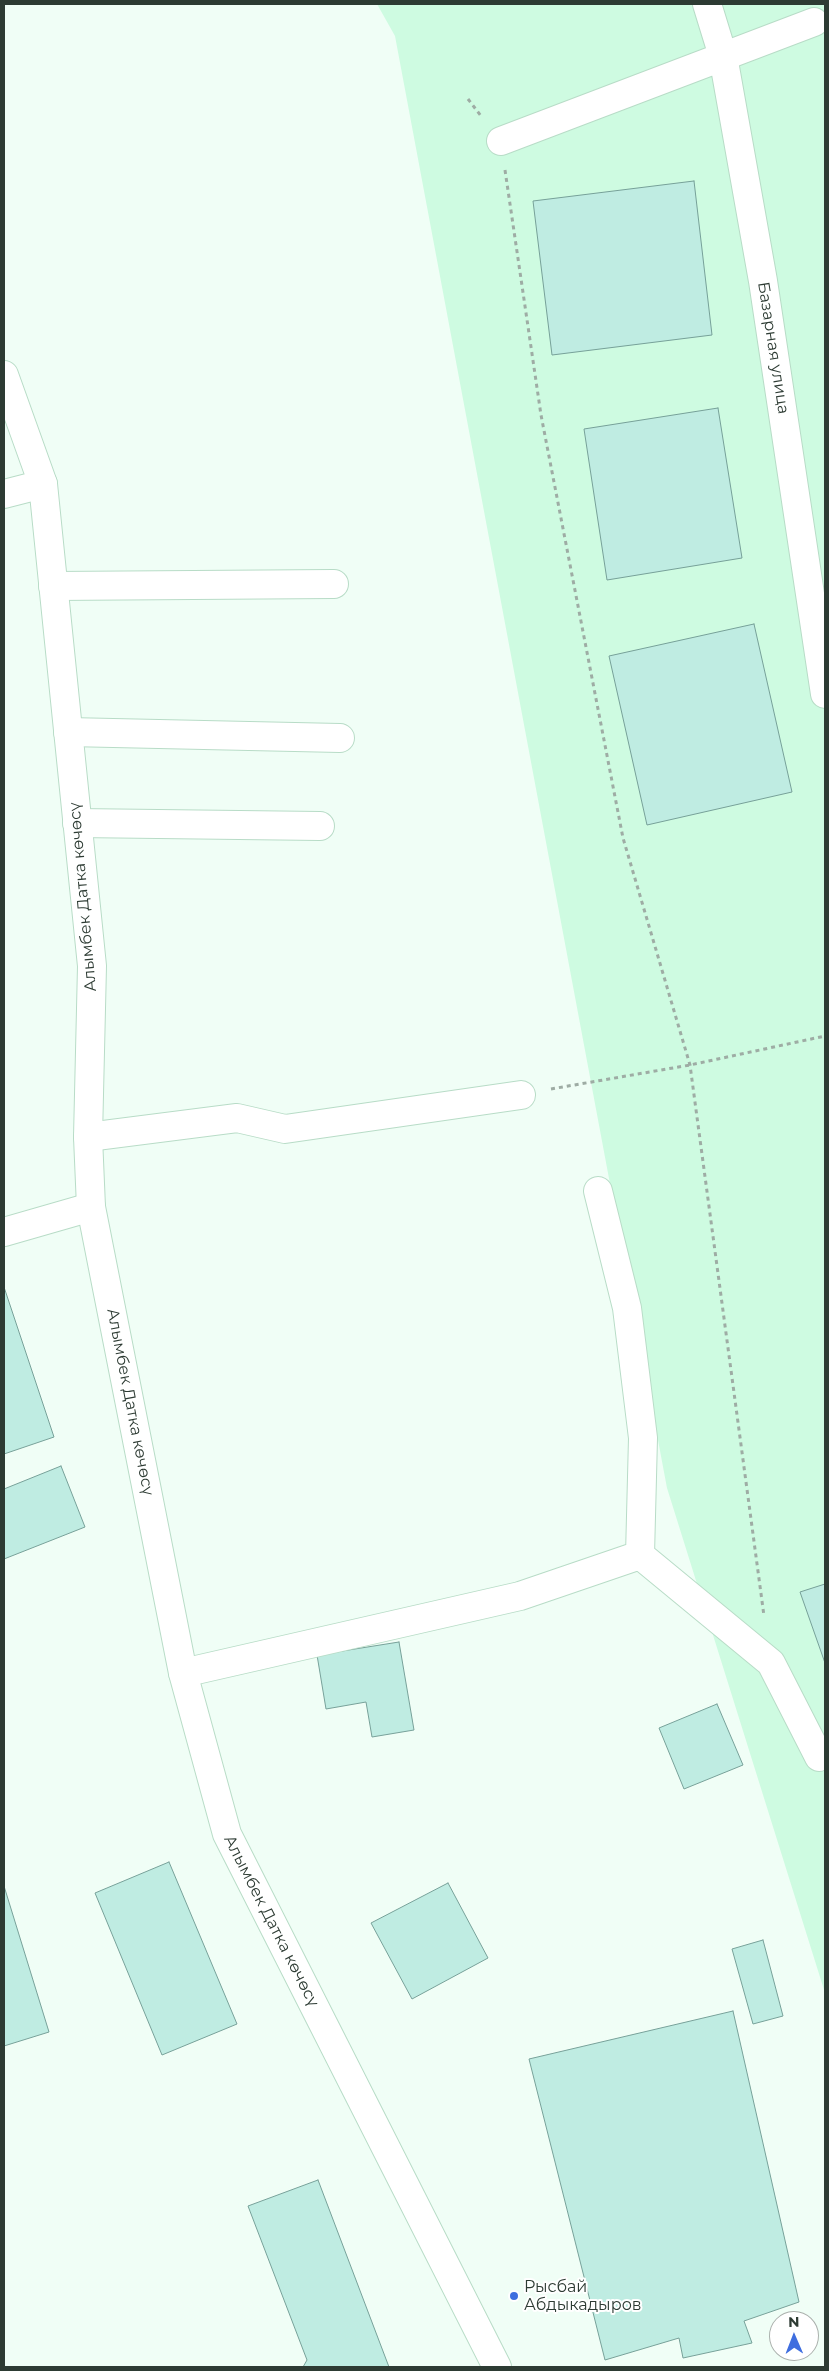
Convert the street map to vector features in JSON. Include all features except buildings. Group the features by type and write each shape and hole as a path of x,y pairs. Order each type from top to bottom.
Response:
{"street":[{"name":"Базарная улица","path":"707,4 723,56 763,281 825,694"},
{"path":"501,141 814,22"},
{"name":"Алымбек Датка көчөсү","path":"4,375 43,484 92,966 88,1137 91,1207 183,1673 226,1834 497,2367"},
{"path":"4,494 43,484"},
{"path":"53,586 334,584"},
{"path":"68,732 340,738"},
{"path":"77,823 320,826"},
{"path":"88,1137 237,1118 286,1129 521,1095"},
{"path":"598,1191 627,1308 643,1438 640,1555"},
{"path":"4,1232 91,1207"},
{"path":"640,1555 771,1663 819,1757"},
{"path":"183,1673 520,1596 640,1555"}],"path":[{"path":"468,99 501,141 540,415 623,838 690,1066 771,1663"},
{"path":"521,1095 690,1066 825,1036"}],"shaded area":[{"path":"377,4 825,4 825,1993 667,1488 395,36"}],"place":[{"name":"Рысбай Абдыкадыров","path":"514,2296"}]}
